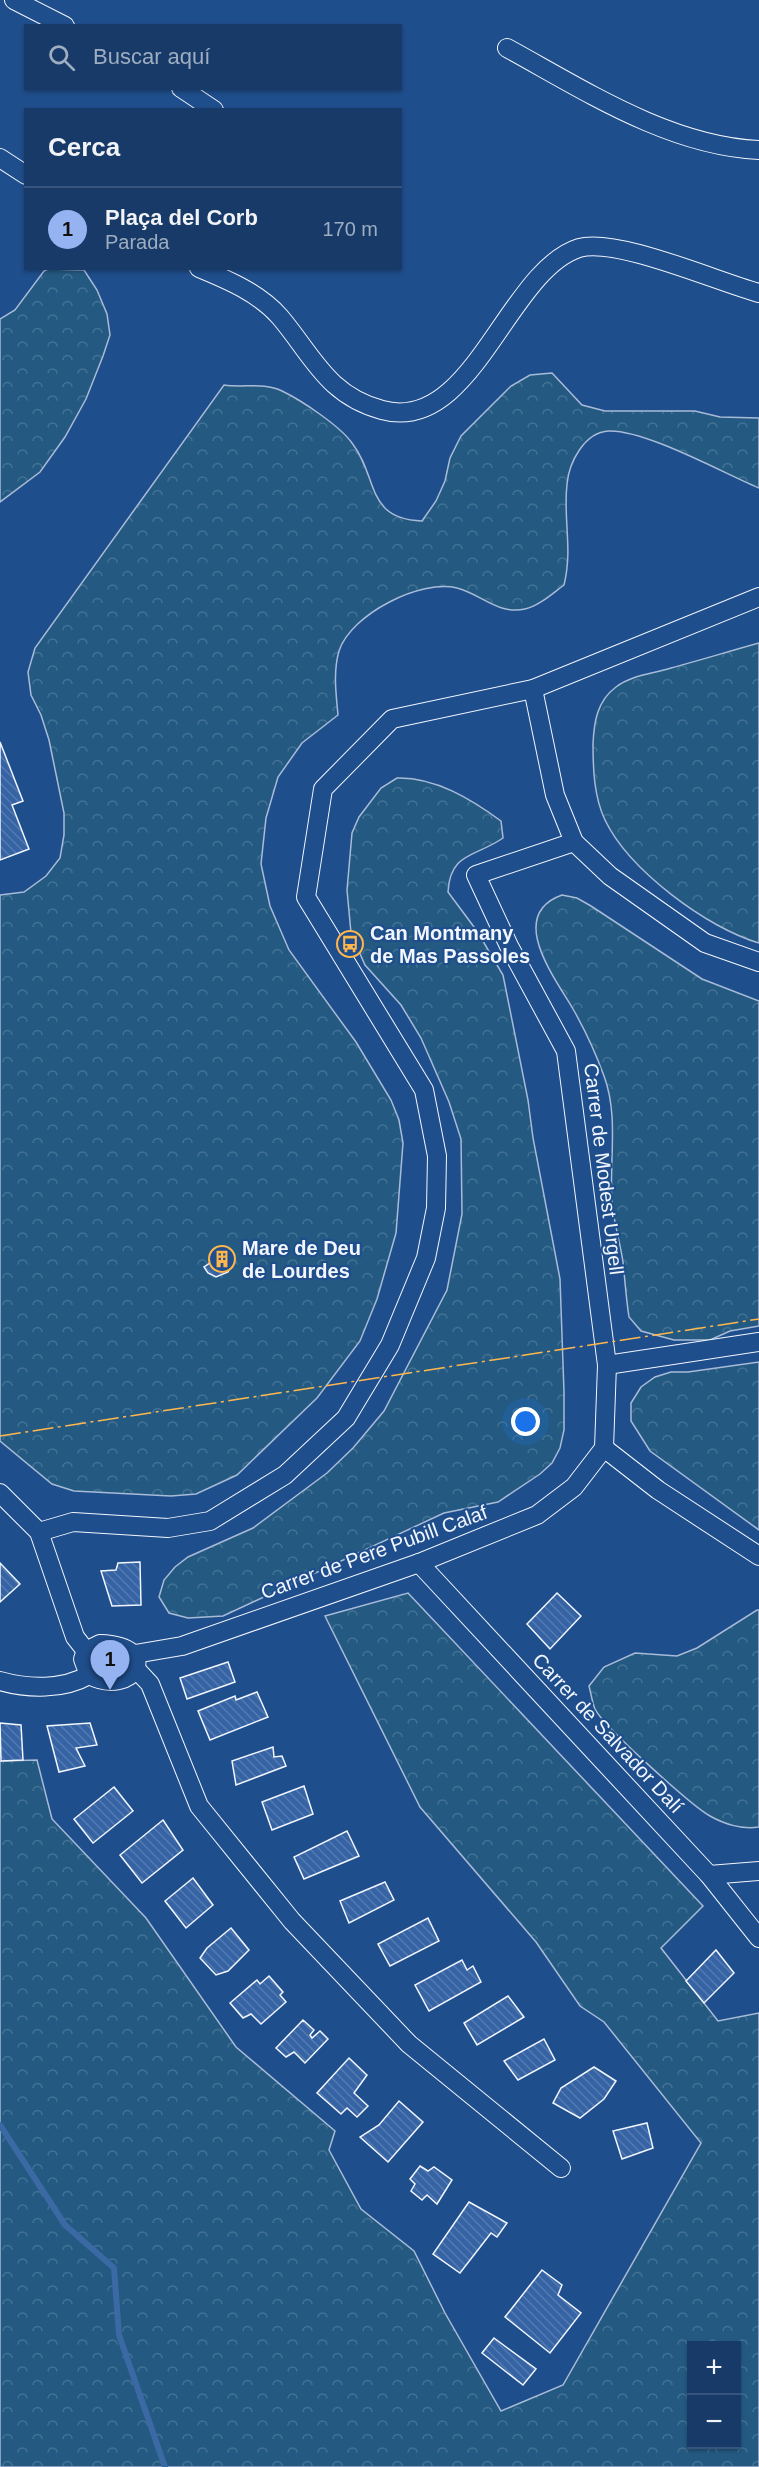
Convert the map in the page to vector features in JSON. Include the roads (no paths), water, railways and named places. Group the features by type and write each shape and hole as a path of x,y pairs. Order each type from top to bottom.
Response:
{"street":[{"path":"14,0 61,24"},
{"path":"507,48 624,110 675,131 729,148 759,150"},
{"path":"184,90 211,108"},
{"path":"0,158 24,174"},
{"path":"203,270 256,296 279,316 326,379 352,397 382,410 408,412 434,402 464,380 518,302 555,261 581,248 617,249 657,259 759,293"},
{"path":"39,1532 73,1522 168,1528 210,1521 285,1475 346,1418 390,1345 426,1258 436,1208 437,1156 424,1090 306,897 323,789 392,719 533,689 759,597"},
{"path":"533,689 555,795 574,842 610,876 705,942 759,962"},
{"name":"Carrer de Modest Urgell","path":"574,842 476,875 509,946 566,1051 607,1365 603,1449"},
{"path":"607,1365 759,1342"},
{"path":"603,1449 658,1490 759,1556"},
{"name":"Carrer de Pere Pubill Calaf","path":"136,1662 419,1563 537,1515 574,1487 603,1449"},
{"path":"0,1493 39,1532 75,1637 86,1651"},
{"name":"Carrer de Salvador Dalí","path":"419,1563 710,1875 759,1938"},
{"path":"136,1662 130,1677 120,1680 99,1680 89,1675 83,1659 86,1651 99,1644 112,1645 136,1662 150,1684 199,1806 292,1921 409,2044 561,2168"},
{"path":"0,1681 23,1687 75,1683 89,1675"},
{"path":"710,1875 759,1871"}],"waterway":[{"path":"0,2125 65,2225 114,2268 119,2335 165,2467"}],"place":[{"name":"Can Montmany de Mas Passoles","path":"350,944"},
{"name":"Mare de Deu de Lourdes","path":"222,1259"},
{"name":"Plaça del Corb","path":"110,1690"}]}
